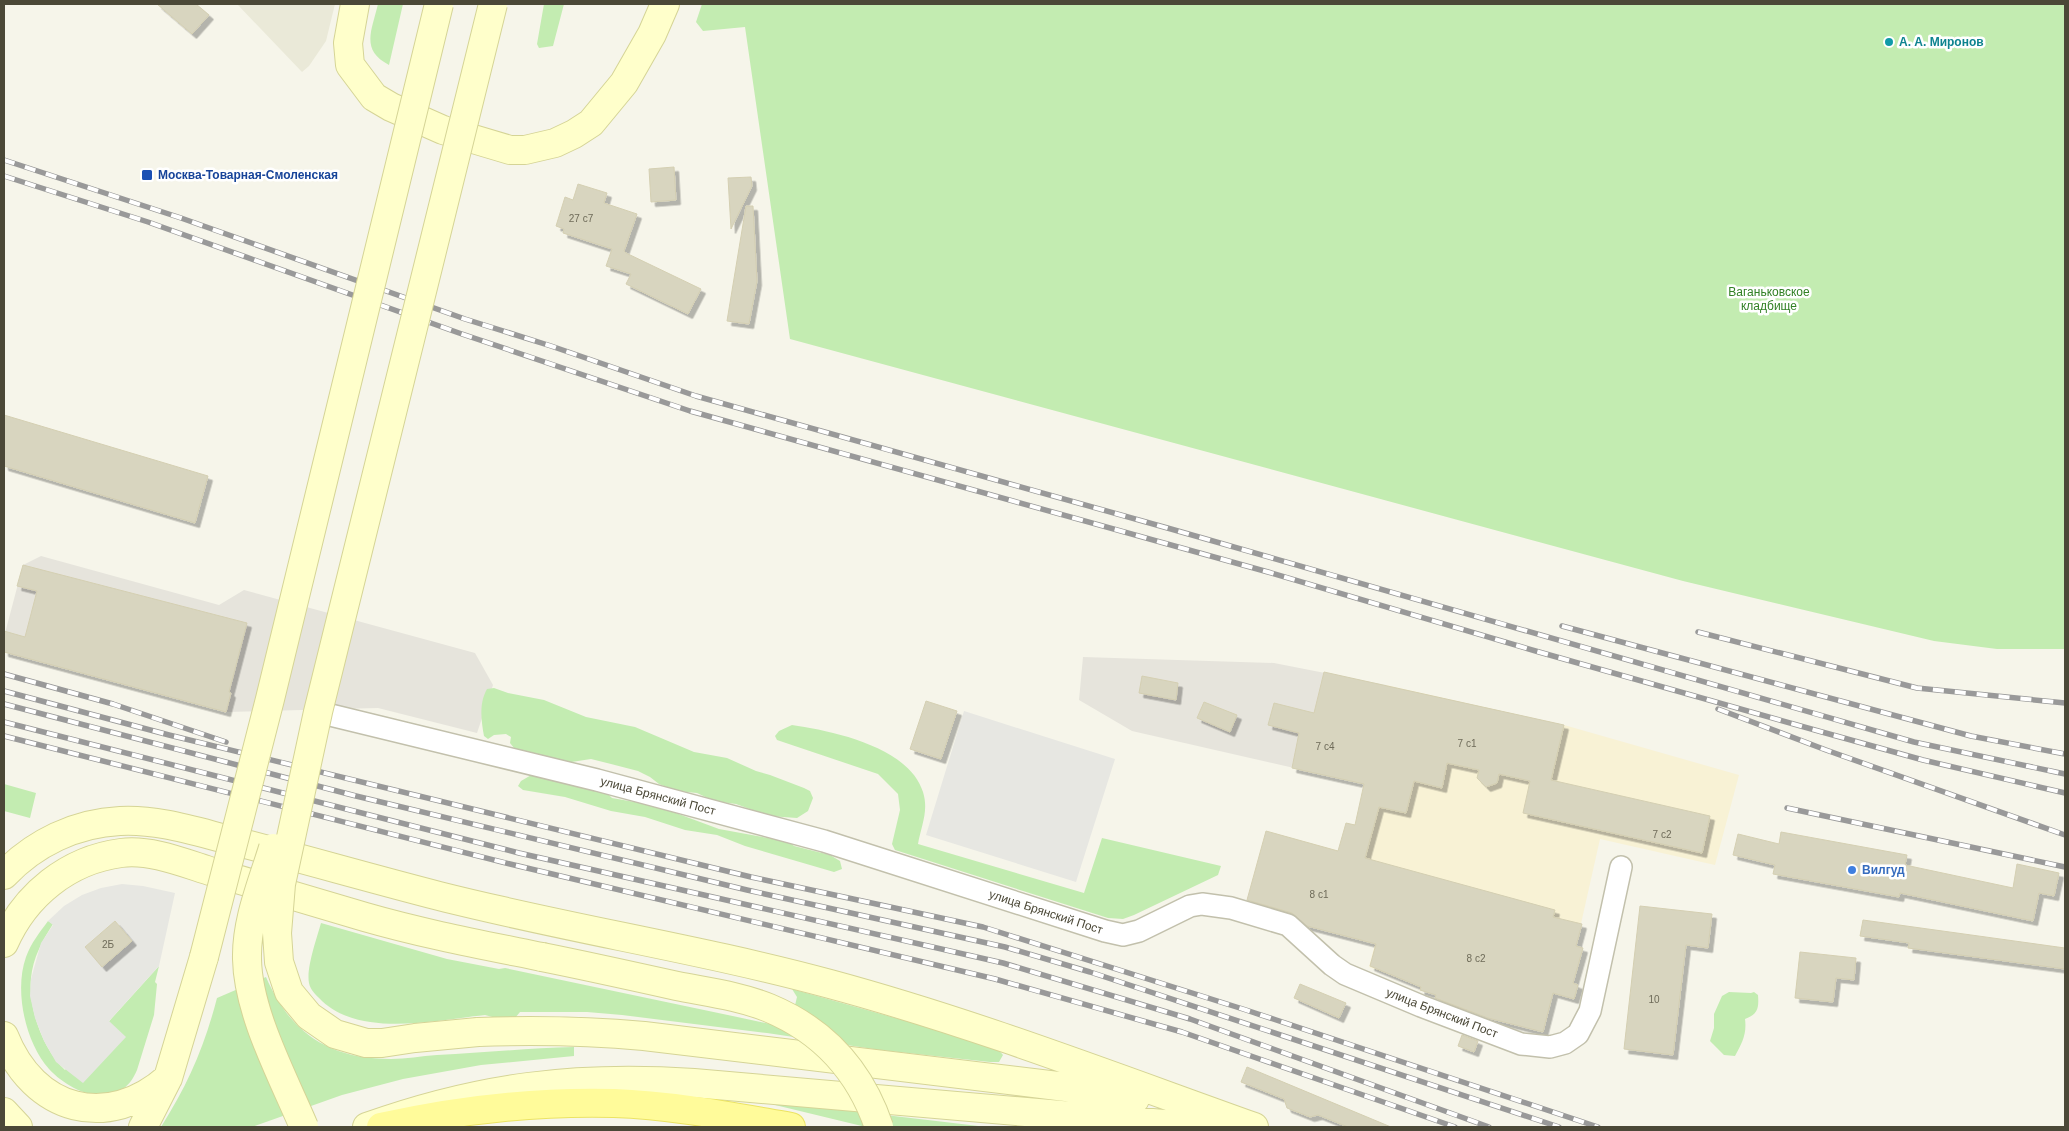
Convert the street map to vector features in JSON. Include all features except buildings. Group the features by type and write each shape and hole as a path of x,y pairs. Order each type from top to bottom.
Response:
{"main road":[{"path":"355,4 348,43 350,65 374,97 391,107 443,130 510,150 525,150 555,143 591,123 624,83 652,34 665,4"},
{"path":"143,1127 168,1078 204,957 270,699 439,4"},
{"path":"493,4 318,712 292,828 278,908 279,962 289,992 298,1005 321,1026 349,1039 382,1043 478,1032 533,1030 644,1036 1066,1087 1185,1109 1254,1127"},
{"path":"304,1127 256,1011 247,958 249,935 256,900 318,712"},
{"path":"4,875 34,849 67,832 120,821 156,823 320,863 452,899 828,983 988,1032 1254,1127"},
{"path":"4,943 23,909 55,878 76,866 106,856 132,852 163,857 414,930 728,997 769,1008 802,1025 830,1046 864,1091 879,1127"},
{"path":"4,1036 12,1056 31,1084 56,1105 87,1117 113,1115 132,1108 151,1096 168,1078"},
{"path":"368,1127 451,1101 509,1089 557,1083 626,1079 1198,1127"},
{"path":"381,1127 424,1118 475,1111 543,1105 614,1103 676,1109 790,1127"},
{"path":"4,1112 18,1127"}],"street":[{"name":"улица Брянский Пост","path":"318,712 596,780 824,841 1105,931 1123,935 1139,931 1190,906 1202,904 1239,910 1288,925 1332,965 1345,974 1421,1006 1521,1044 1550,1048 1565,1043 1578,1034 1590,1011 1621,867"},
{"path":"4,1053 31,1084"}],"shaded area":[{"path":"237,4 335,4 326,41 309,66 302,72"},
{"path":"41,556 219,605 244,590 475,653 493,685 477,733 378,708 226,712 4,652 4,637 23,565"},
{"path":"1083,657 1274,663 1386,685 1364,784 1132,731 1079,700"},
{"path":"1386,685 1564,725 1739,775 1715,865 1600,839 1576,946 1583,948 1576,975 1569,973 1566,981 1578,985 1575,999 1553,994 1543,1032 1434,1002 1436,995 1420,990 1421,986 1369,967 1375,944 1245,909 1266,831 1342,852 1345,841 1341,840 1346,823 1355,825"},
{"path":"964,711 1115,759 1076,882 926,835"},
{"path":"122,884 143,886 175,893 159,966 109,1021 126,1037 83,1083 56,1062 44,1041 35,1018 30,996 31,979 41,943 53,925 48,921 64,906 82,895 101,888","holes":["115,921 132,941 102,967 85,947"]}],"green space":[{"path":"378,4 403,4 389,65 374,53 371,46 371,31"},
{"path":"544,4 564,4 553,46 539,48 537,44"},
{"name":"Ваганьковское кладбище","path":"702,4 2065,4 2065,649 1997,649 1934,641 1683,581 790,339 745,27 703,31 696,22"},
{"path":"494,688 508,693 544,700 586,717 635,727 694,752 727,758 756,771 804,788 810,791 813,798 808,811 797,818 769,816 736,804 714,801 697,793 677,791 659,784 638,771 591,759 565,763 538,760 514,748 510,743 511,737 506,734 494,735 488,739 484,736 482,706 484,694 487,689"},
{"path":"792,725 848,737 868,744 902,763 915,776 925,799 925,812 918,844 1084,893 1102,838 1221,866 1218,875 1134,915 1123,919 1108,918 895,850 892,844 900,810 898,794 878,774 777,740 775,736 779,731"},
{"path":"533,774 606,792 612,798 657,806 719,829 789,842 794,846 830,855 840,861 842,869 834,872 745,846 717,835 685,830 645,817 611,811 565,797 523,790 518,786 521,781"},
{"path":"4,784 36,793 30,818 4,811"},
{"path":"48,921 53,924 39,950 32,971 32,1002 44,1040 57,1062 65,1070 159,966 155,982 157,984 154,1015 137,1070 129,1083 119,1091 108,1095 96,1095 70,1086 49,1069 34,1045 24,1015 21,985 26,957 30,947"},
{"path":"321,923 447,959 499,969 505,968 780,1026 791,1022 797,997 792,989 995,1046 1003,1055 999,1062 990,1062 880,1050 767,1033 587,1012 520,1012 515,1018 500,1019 485,1015 400,1024 378,1023 357,1019 338,1012 322,1001 310,986 308,977 310,961"},
{"path":"266,977 276,997 300,1028 314,1039 331,1048 349,1054 369,1058 397,1059 574,1047 574,1056 481,1065 403,1079 342,1095 252,1127 161,1127 194,1065 207,1033 217,998"},
{"path":"1729,992 1754,992 1758,995 1757,1010 1753,1015 1745,1019 1745,1034 1735,1056 1724,1055 1710,1041 1714,1028 1714,1014 1722,996"},
{"path":"775,1102 987,1127 866,1127 775,1105"}],"railway":[{"path":"4,160 181,218 465,319 551,346 696,396 1171,529 1914,742 2065,774"},
{"path":"4,176 148,222 459,333 690,411 1268,572 1539,652 1822,732 1923,760 2065,793"},
{"path":"1562,626 1971,736 2065,754"},
{"path":"1698,632 1917,688 2065,703"},
{"path":"4,674 113,704 226,742"},
{"path":"4,691 169,735 751,877 983,927 1246,1010 1598,1127"},
{"path":"4,704 356,796 747,890 1005,947 1090,972 1559,1127"},
{"path":"1718,709 1826,750 2065,835"},
{"path":"4,722 519,853 1003,963 1190,1019 1489,1127"},
{"path":"4,736 510,864 995,979 1182,1032 1455,1127"},
{"path":"1787,808 2065,867"}],"place":[{"name":"А. А. Миронов","path":"1889,42"},
{"name":"Москва-Товарная-Смоленская","path":"147,175"},
{"name":"Вилгуд","path":"1852,870"}]}
